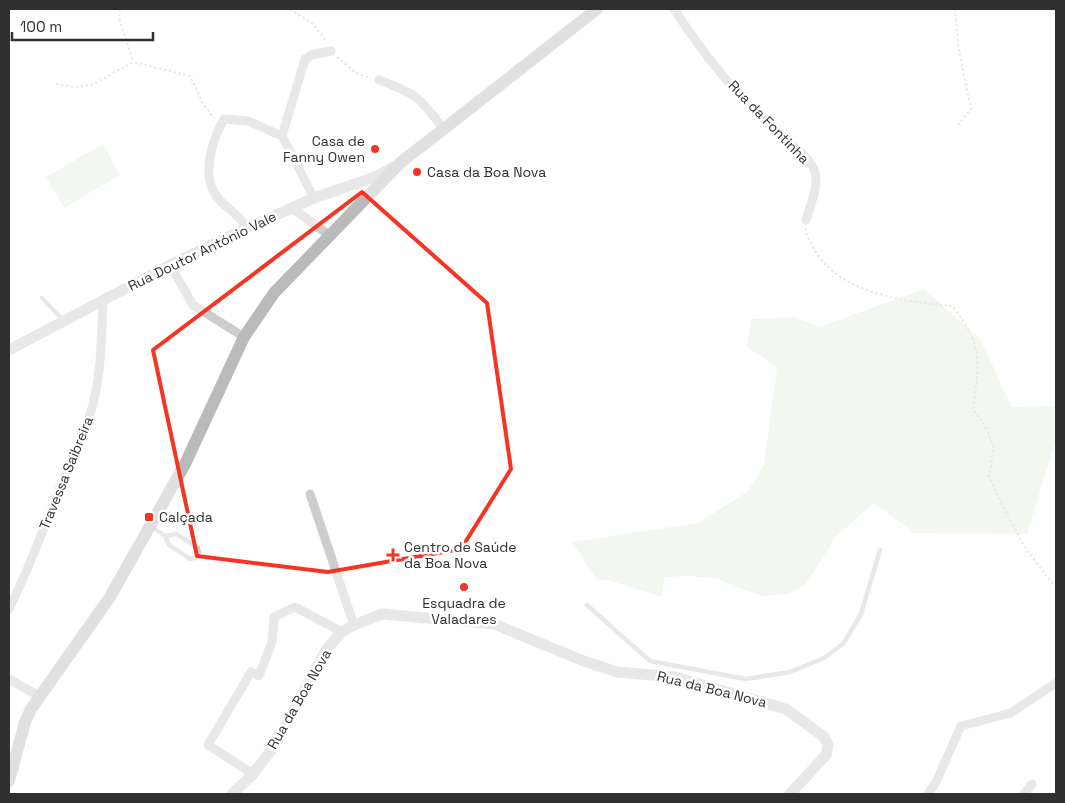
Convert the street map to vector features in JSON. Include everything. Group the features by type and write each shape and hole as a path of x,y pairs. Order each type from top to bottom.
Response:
{"main road":[{"path":"9,781 25,722 39,696 110,597 185,464 244,337 274,293 328,235 400,163 597,9"}],"street":[{"name":"Rua da Fontinha","path":"674,9 692,37 746,102 803,156 815,171 816,183 806,220"},
{"path":"282,136 305,59 331,51"},
{"path":"379,80 408,90 419,98 443,128"},
{"path":"246,228 213,191 208,165 224,119 248,121 282,136 314,198"},
{"name":"Rua Doutor António Vale","path":"9,350 63,320 246,228 314,198 378,176 400,163"},
{"path":"292,208 328,235"},
{"path":"170,265 193,305 244,337"},
{"name":"Travessa Saibreira","path":"9,609 28,570 93,404 102,352 103,301"},
{"path":"310,494 354,625"},
{"path":"253,774 208,745 251,672 259,676 272,642 274,617 295,607 342,632"},
{"name":"Rua da Boa Nova","path":"232,794 253,774 275,745 326,650 342,632 382,614 494,624 581,660 617,672 649,667 675,677 786,709 824,737 828,745 826,755 790,794"},
{"path":"9,679 39,696"},
{"path":"928,794 936,782 961,726 1011,713 1056,683"},
{"path":"1024,794 1032,784"}],"lane":[{"path":"42,298 63,320"},
{"path":"149,526 165,536 169,545 190,559 195,558 198,554 198,548 178,535 165,536"},
{"path":"588,605 649,667 746,679 790,672 824,658 843,644 861,614 880,550"}],"path":[{"path":"119,9 120,20 133,62"},
{"path":"955,9 959,50 971,109 958,125"},
{"path":"56,84 76,87 94,84 133,62 190,76 203,104 220,126"},
{"path":"806,220 806,233 816,252 831,270 851,284 926,304 952,306 967,324 977,347 977,381 973,410 985,425 994,448 989,476 1005,511 1026,549 1056,588"}],"highlighted area":[{"path":"362,192 487,303 511,469 461,549 328,572 197,556 153,350"}],"green space":[{"path":"103,144 120,175 64,208 46,177"},
{"path":"924,289 980,339 1012,407 1056,406 1056,440 1027,534 911,533 912,531 873,503 836,537 805,585 789,594 762,596 717,579 690,576 664,577 662,597 608,580 597,580 572,542 698,523 747,492 764,465 777,367 747,347 751,319 795,317 819,327"}],"place":[{"name":"Casa de Fanny Owen","path":"375,149"},
{"name":"Casa da Boa Nova","path":"417,172"},
{"name":"Calçada","path":"149,517"},
{"name":"Centro de Saúde da Boa Nova","path":"393,555"},
{"name":"Esquadra de Valadares","path":"464,587"}]}
